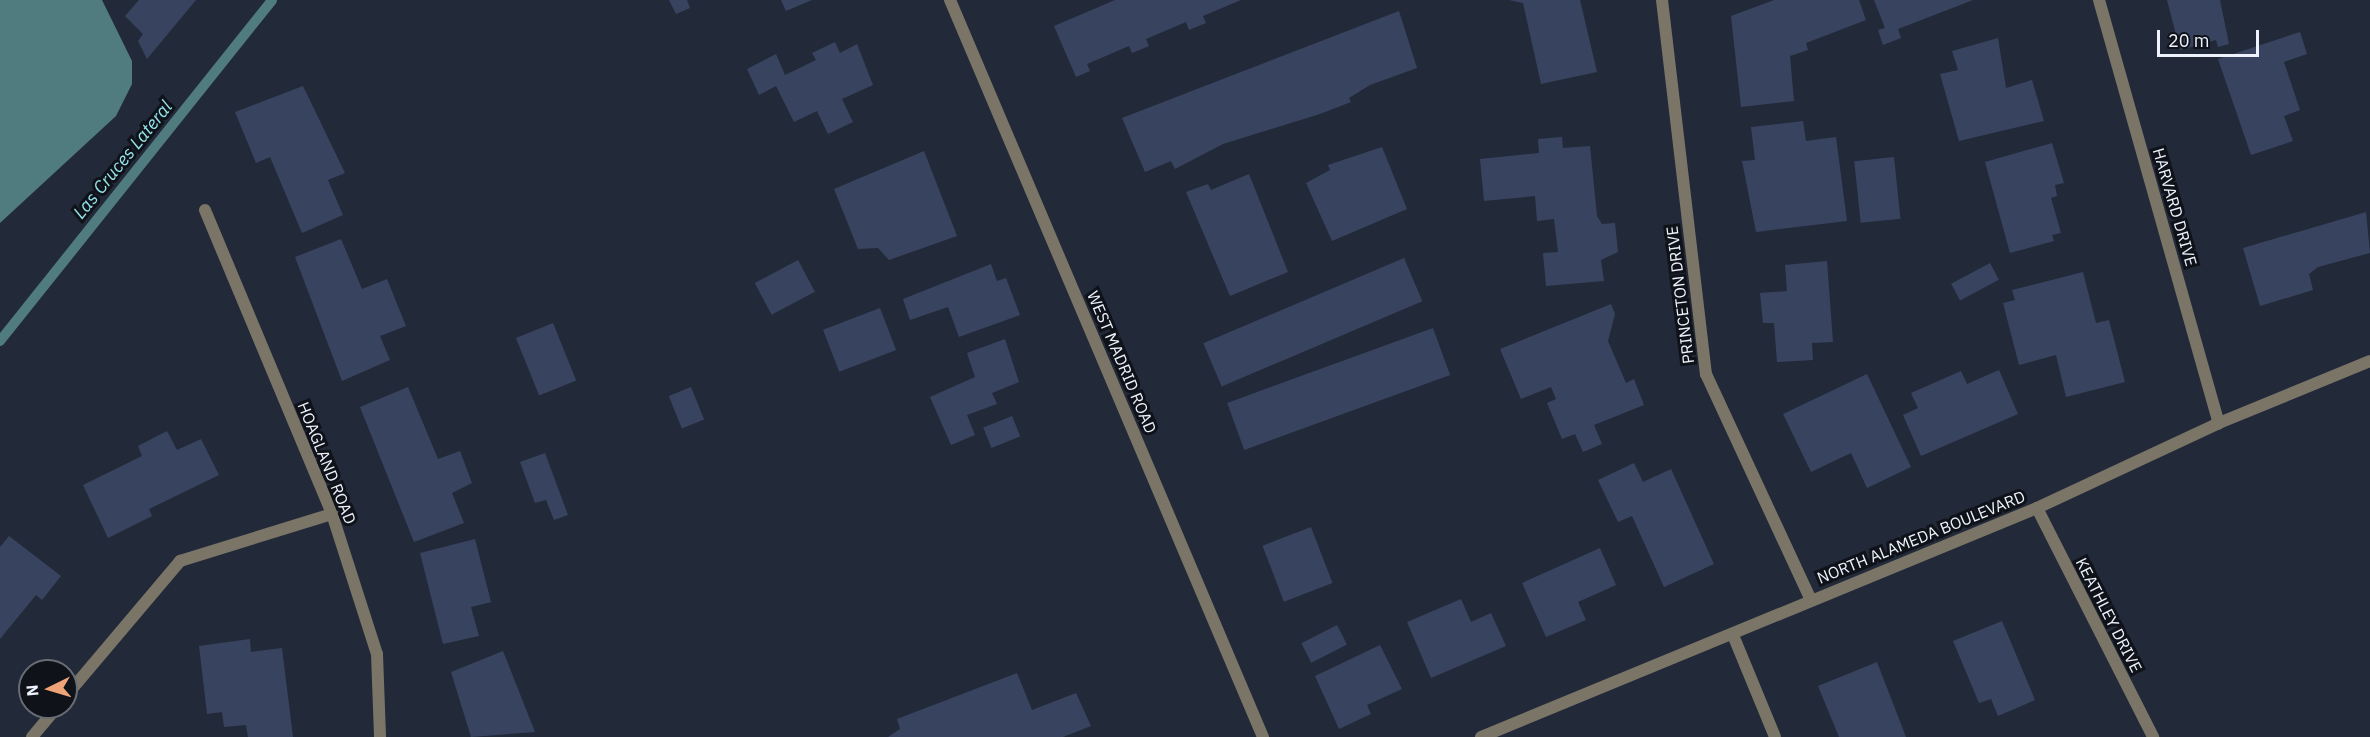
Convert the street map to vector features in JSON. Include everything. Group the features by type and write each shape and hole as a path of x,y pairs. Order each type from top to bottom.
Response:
{"street":[{"name":"PRINCETON DRIVE","path":"1662,0 1706,374 1811,600"},
{"name":"HARVARD DRIVE","path":"2099,0 2219,423"},
{"name":"WEST MADRID ROAD","path":"952,1 1263,737"},
{"name":"HOAGLAND ROAD","path":"204,210 332,514 377,654 380,737"},
{"name":"NORTH ALAMEDA BOULEVARD","path":"1481,737 2037,508 2219,423 2370,361"},
{"name":"KEATHLEY DRIVE","path":"2037,508 2153,737"},
{"path":"78,682 180,561 332,514"},
{"path":"1733,635 1775,737"},
{"path":"32,737 47,719"}],"shaded area":[{"path":"0,0 102,0 132,61 132,84 116,116 0,223"}],"building":[{"path":"139,0 196,0 147,59 138,41 143,34 125,16"},
{"path":"669,0 687,0 690,8 676,14"},
{"path":"781,0 812,0 786,11"},
{"path":"1115,0 1241,0 1203,16 1206,23 1189,30 1186,22 1146,39 1149,46 1132,53 1129,46 1087,64 1090,71 1076,77 1054,26"},
{"path":"1509,0 1580,0 1597,72 1541,84 1523,3"},
{"path":"1774,0 1859,0 1866,20 1806,43 1808,50 1790,56 1794,101 1741,107 1731,16"},
{"path":"1874,0 1973,0 1898,29 1901,38 1883,45 1878,30 1885,28"},
{"path":"2167,0 2220,0 2229,44 2218,47 2216,40 2180,50"},
{"path":"1399,11 1417,68 1370,85 1349,98 1351,102 1320,114 1223,144 1175,169 1171,161 1145,172 1122,118"},
{"path":"2300,32 2307,54 2284,62 2300,110 2284,116 2293,141 2251,155 2218,59"},
{"path":"1998,38 2006,88 2032,80 2044,121 1959,141 1940,74 1958,70 1952,51"},
{"path":"835,42 840,53 857,44 873,85 842,99 853,122 828,134 817,111 794,122 776,86 759,95 747,69 776,54 785,75 816,60 812,53"},
{"path":"303,86 345,173 328,180 343,215 302,233 270,157 256,163 235,112"},
{"path":"1803,121 1806,141 1836,137 1847,221 1756,232 1742,161 1755,160 1751,127"},
{"path":"1562,137 1563,148 1590,146 1597,216 1602,224 1615,223 1618,252 1601,260 1604,281 1546,286 1543,253 1558,252 1554,219 1537,221 1535,196 1484,201 1480,159 1539,153 1538,139"},
{"path":"2052,143 2064,183 2055,185 2057,196 2051,198 2061,233 2052,235 2054,241 2010,253 1985,162"},
{"path":"1382,147 1407,209 1332,241 1306,183 1330,170 1328,165"},
{"path":"924,151 957,236 889,260 878,248 858,249 834,189"},
{"path":"1894,157 1900,219 1861,223 1854,161"},
{"path":"1249,174 1288,272 1230,296 1186,192 1208,184 1211,190"},
{"path":"2366,212 2370,253 2318,267 2309,274 2313,290 2260,306 2243,248"},
{"path":"341,239 362,289 387,279 406,326 380,336 390,360 342,381 295,257"},
{"path":"1404,258 1422,301 1222,386 1203,343"},
{"path":"798,260 815,292 772,315 755,283"},
{"path":"1827,261 1833,342 1812,343 1813,360 1777,362 1774,323 1763,323 1760,293 1787,291 1785,265"},
{"path":"1990,263 1999,280 1960,300 1951,284"},
{"path":"991,264 997,281 1006,278 1020,315 959,337 948,307 910,320 903,299"},
{"path":"2083,272 2096,323 2109,320 2125,382 2066,397 2056,355 2019,365 2003,303 2015,300 2012,290"},
{"path":"1611,304 1615,314 1608,341 1626,383 1634,379 1644,405 1594,425 1602,444 1583,452 1575,434 1562,439 1547,403 1556,399 1551,387 1521,399 1500,349"},
{"path":"880,308 896,350 839,372 823,330"},
{"path":"553,323 576,380 539,395 516,338"},
{"path":"1433,328 1450,375 1244,450 1227,403"},
{"path":"1005,339 1019,382 992,393 997,404 967,415 975,435 951,445 930,397 975,377 967,353"},
{"path":"1999,370 2018,414 1921,456 1903,415 1918,408 1911,393 1961,371 1967,384"},
{"path":"1867,374 1911,467 1867,488 1851,453 1811,472 1783,414"},
{"path":"408,387 438,459 460,451 472,483 452,493 464,523 414,542 360,407"},
{"path":"691,387 704,419 682,428 669,396"},
{"path":"1012,416 1020,436 991,448 983,428"},
{"path":"167,431 177,450 201,439 219,475 149,509 152,516 108,538 83,485 142,456 138,446"},
{"path":"545,453 568,515 554,520 546,500 535,503 520,462"},
{"path":"1634,463 1643,482 1671,469 1714,564 1664,587 1632,516 1618,522 1598,480"},
{"path":"1311,527 1333,583 1284,602 1262,546"},
{"path":"9,536 61,576 42,600 36,595 0,639 0,547"},
{"path":"475,539 491,602 471,607 479,636 443,644 420,553"},
{"path":"1600,548 1616,585 1578,602 1586,620 1546,637 1522,583"},
{"path":"1461,599 1471,622 1491,613 1506,646 1431,678 1407,622"},
{"path":"2002,621 2035,700 1998,716 1991,699 1979,703 1953,641"},
{"path":"1337,625 1347,645 1311,663 1301,643"},
{"path":"250,639 251,652 282,648 293,737 248,737 246,725 224,727 222,712 207,714 199,646"},
{"path":"1380,645 1402,689 1367,705 1371,714 1339,729 1315,676"},
{"path":"503,651 535,732 471,737 451,672"},
{"path":"1877,662 1906,737 1839,737 1818,686"},
{"path":"1017,673 1032,710 1076,693 1091,726 1063,737 888,737 900,729 897,719"}],"waterway":[{"name":"Las Cruces Lateral","path":"0,341 272,0"}]}
